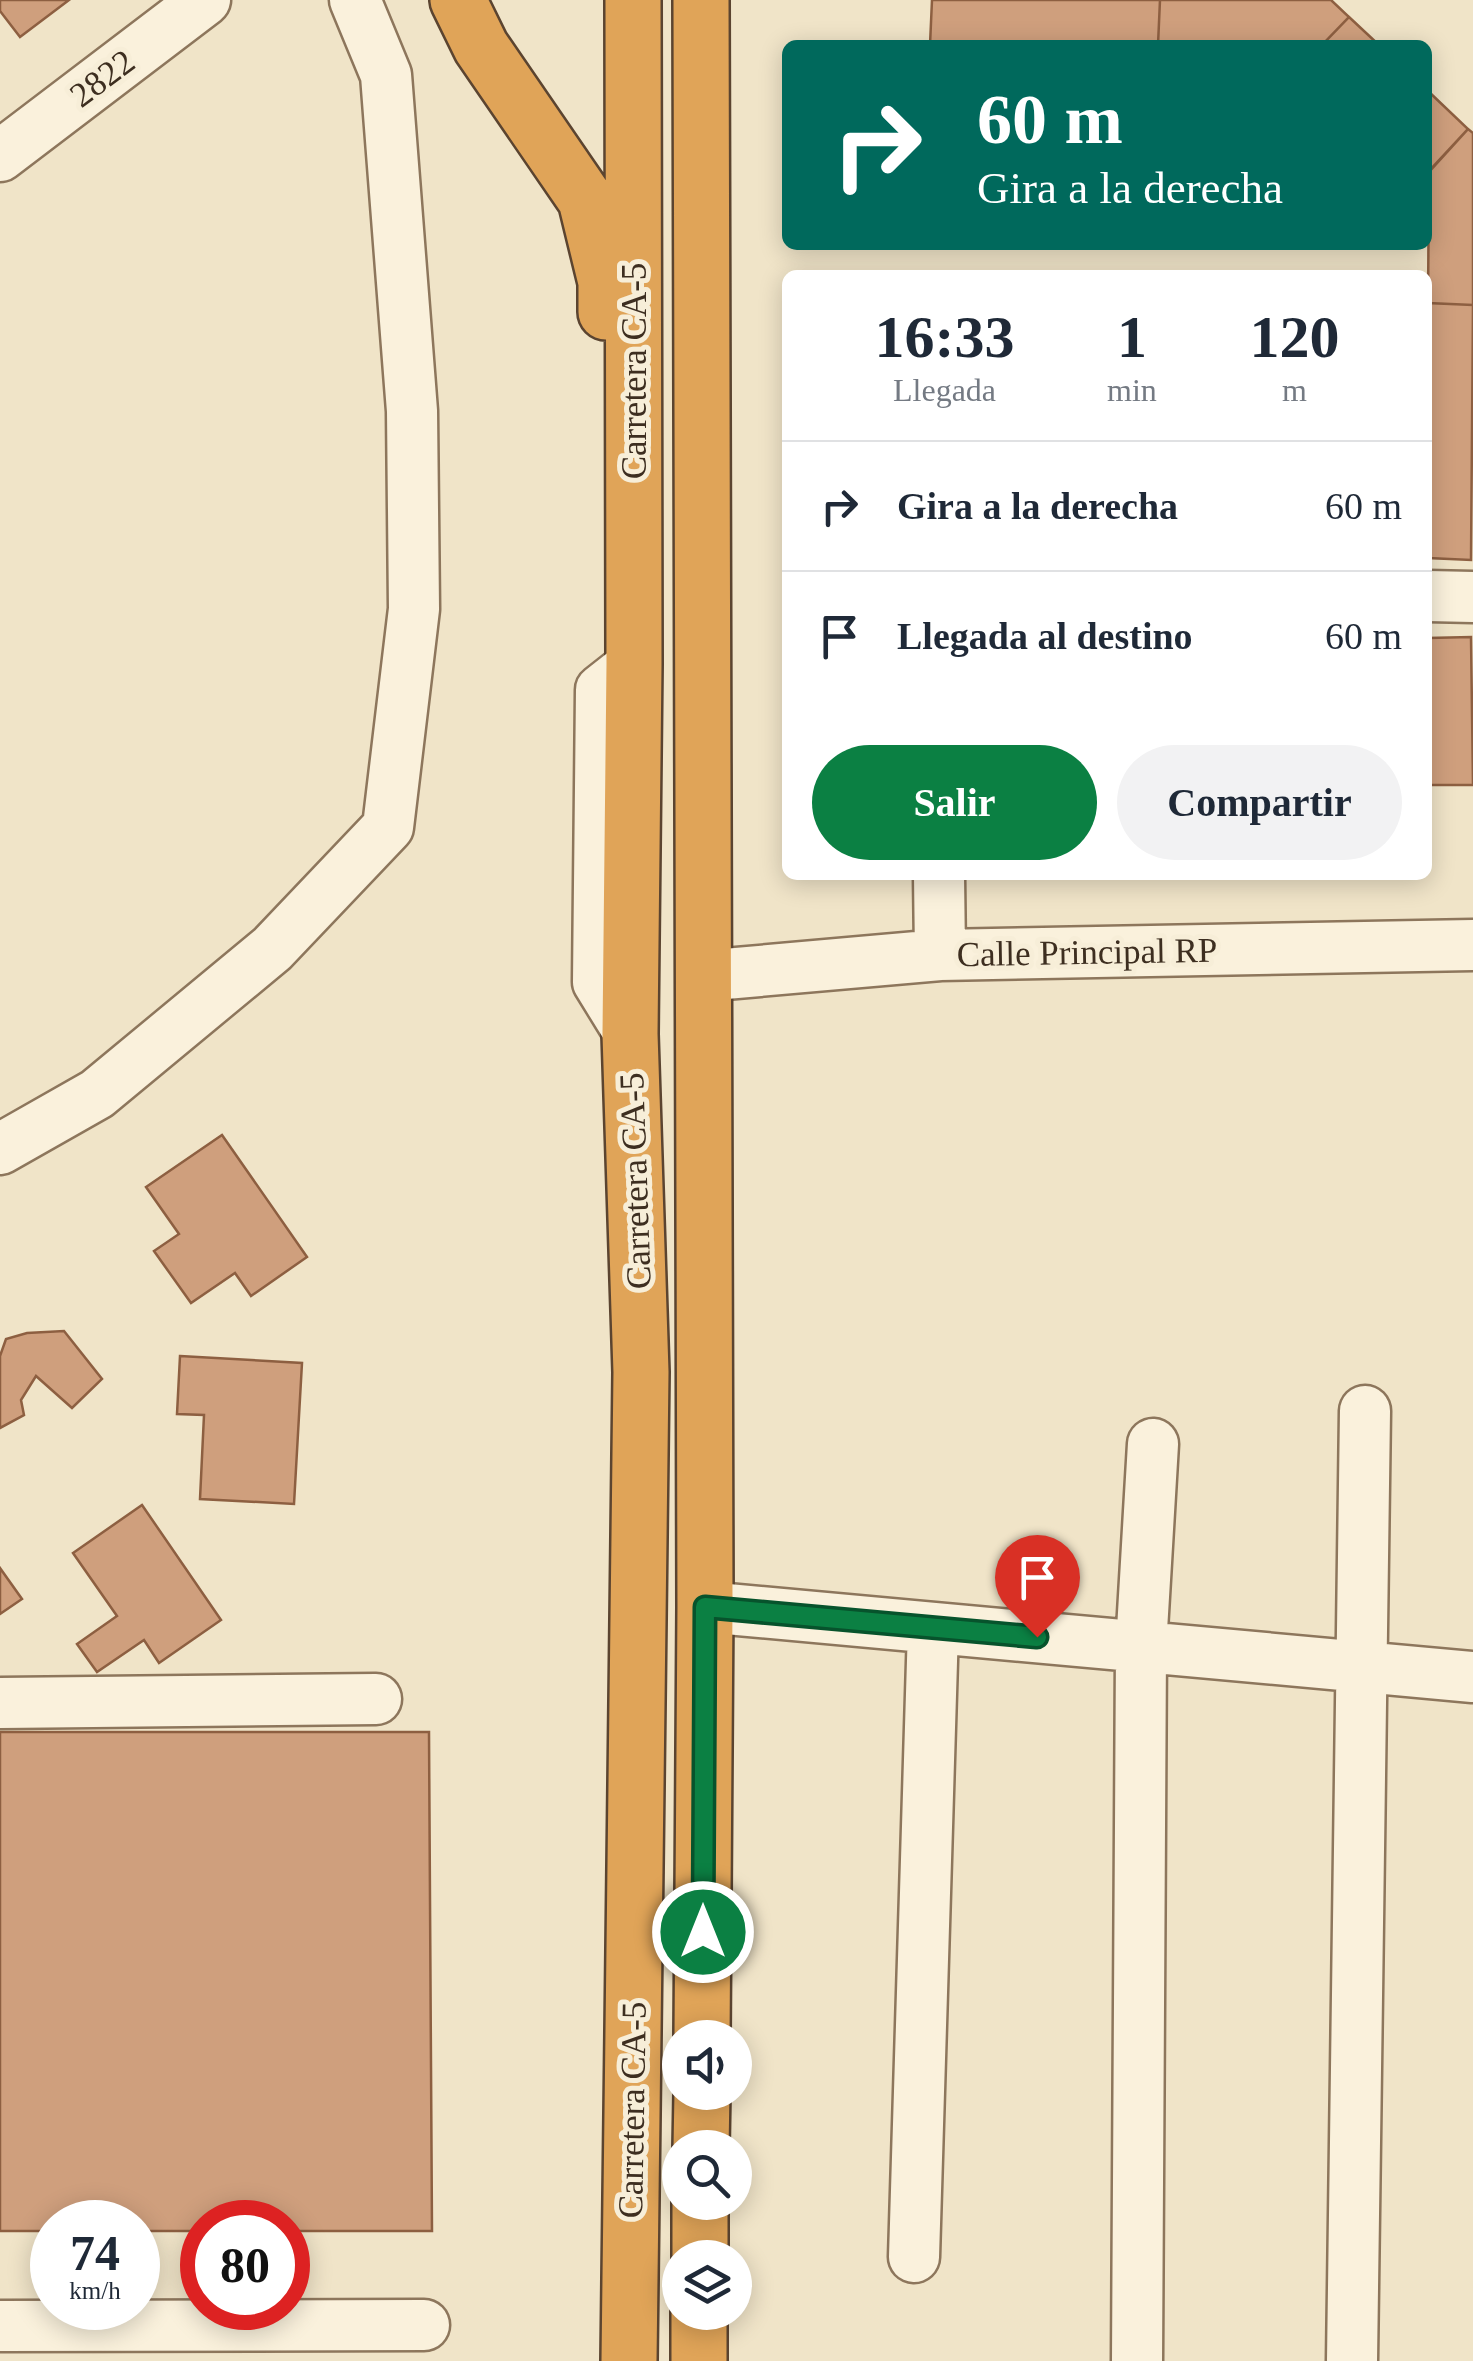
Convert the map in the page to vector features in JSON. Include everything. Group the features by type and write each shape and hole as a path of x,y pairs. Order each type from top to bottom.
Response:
{"highway":[{"path":"458,0 481,47 586,200 606,282 602,585 634,664"},
{"name":"Carretera CA-5","path":"629,2361 642,1372 630,1034 633,0"},
{"name":"Carretera CA-5","path":"700,0 705,1607 702,2020"},
{"path":"641,1477 670,1911 683,1929 703,1932"},
{"path":"699,2330 699,2361"}],"street":[{"name":"2822","path":"0,156 205,0"},
{"path":"0,1150 97,1094 272,949 388,826 414,609 412,412 386,75 355,0"},
{"path":"1432,596 1473,597"},
{"path":"939,880 940,955"},
{"name":"Calle Principal RP","path":"702,976 940,955 1473,945"},
{"path":"1352,2361 1365,1411"},
{"path":"1137,2361 1141,1646 1153,1444"},
{"path":"705,1607 1473,1677"},
{"path":"914,2257 933,1628"},
{"path":"0,1703 376,1700"},
{"path":"0,2326 249,2344 424,2326"}],"building":[{"path":"0,0 69,0 20,37 0,11"},
{"path":"932,0 1160,0 1158,40 930,40"},
{"path":"1160,0 1331,0 1349,17 1327,40 1158,40"},
{"path":"1349,17 1374,40 1327,40"},
{"path":"1432,95 1468,129 1432,169"},
{"path":"1468,129 1473,133 1473,305 1432,303 1432,270 1428,270 1428,250 1432,250 1432,168"},
{"path":"1432,303 1473,305 1471,560 1432,558"},
{"path":"1471,637 1473,785 1432,785 1432,638"},
{"path":"222,1135 307,1257 251,1296 235,1273 191,1303 154,1251 179,1234 146,1187"},
{"path":"64,1331 102,1379 72,1408 36,1376 21,1400 24,1415 0,1428 0,1356 6,1339 27,1333"},
{"path":"180,1356 302,1363 294,1504 200,1499 204,1415 177,1414"},
{"path":"142,1505 221,1620 159,1663 144,1640 97,1672 77,1644 117,1616 73,1553"},
{"path":"0,1568 22,1599 0,1614"},
{"path":"0,1732 429,1732 432,2231 310,2231 310,2200 180,2200 180,2231 160,2231 160,2200 30,2200 30,2231 0,2231"}],"route":[{"path":"703,1932 705,1607 1037,1637"}]}
